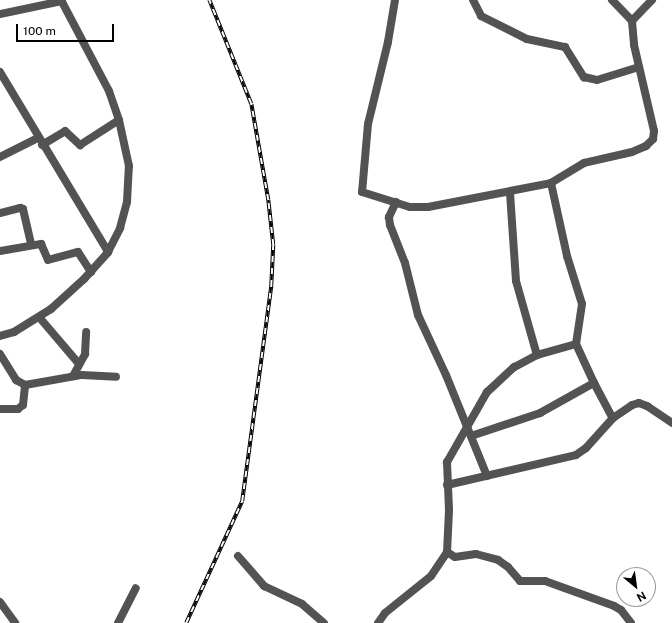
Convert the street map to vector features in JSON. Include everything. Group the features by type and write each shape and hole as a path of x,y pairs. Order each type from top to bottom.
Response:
{"street":[{"path":"395,0 388,42 368,124 360,188 365,194 410,206 428,207 510,193 551,183 584,163 632,152 646,146 653,140 654,131 639,67 632,21 612,0"},
{"path":"473,0 481,16 527,39 565,47 584,78 597,80 639,67"},
{"path":"632,21 652,0"},
{"path":"0,14 62,1 109,91 119,120 130,180 120,228 108,252 91,272 51,310 0,336"},
{"path":"0,72 4,86 40,141 108,252"},
{"path":"0,157 65,131 80,145 119,120"},
{"path":"551,183 567,256 582,304 576,344 594,383 613,418"},
{"path":"510,193 516,281 536,355"},
{"path":"396,202 389,217 390,225 405,263 418,315 467,426 487,476"},
{"path":"0,213 20,208 23,209 31,244"},
{"path":"0,251 31,244 41,244 45,257 52,261 78,252 91,272"},
{"path":"39,317 79,364"},
{"path":"73,376 86,349 86,332"},
{"path":"378,623 386,613 431,576 447,552 449,510 447,462 467,426 494,384 514,367 536,355 576,344"},
{"path":"0,354 16,380 25,385 90,374 116,377"},
{"path":"471,436 540,413 594,383"},
{"path":"0,409 12,410 23,406 25,385"},
{"path":"447,486 576,455 586,448 613,418 632,405 639,403 672,423"},
{"path":"447,552 455,557 476,554 498,560 508,567 520,581 545,581 614,606 621,610 630,623"},
{"path":"238,556 264,586 302,604 324,623"},
{"path":"118,623 136,588"},
{"path":"0,602 3,614 15,623"}],"railway":[{"path":"186,623 242,501 271,286 273,245 268,200 251,104 209,0"}]}
